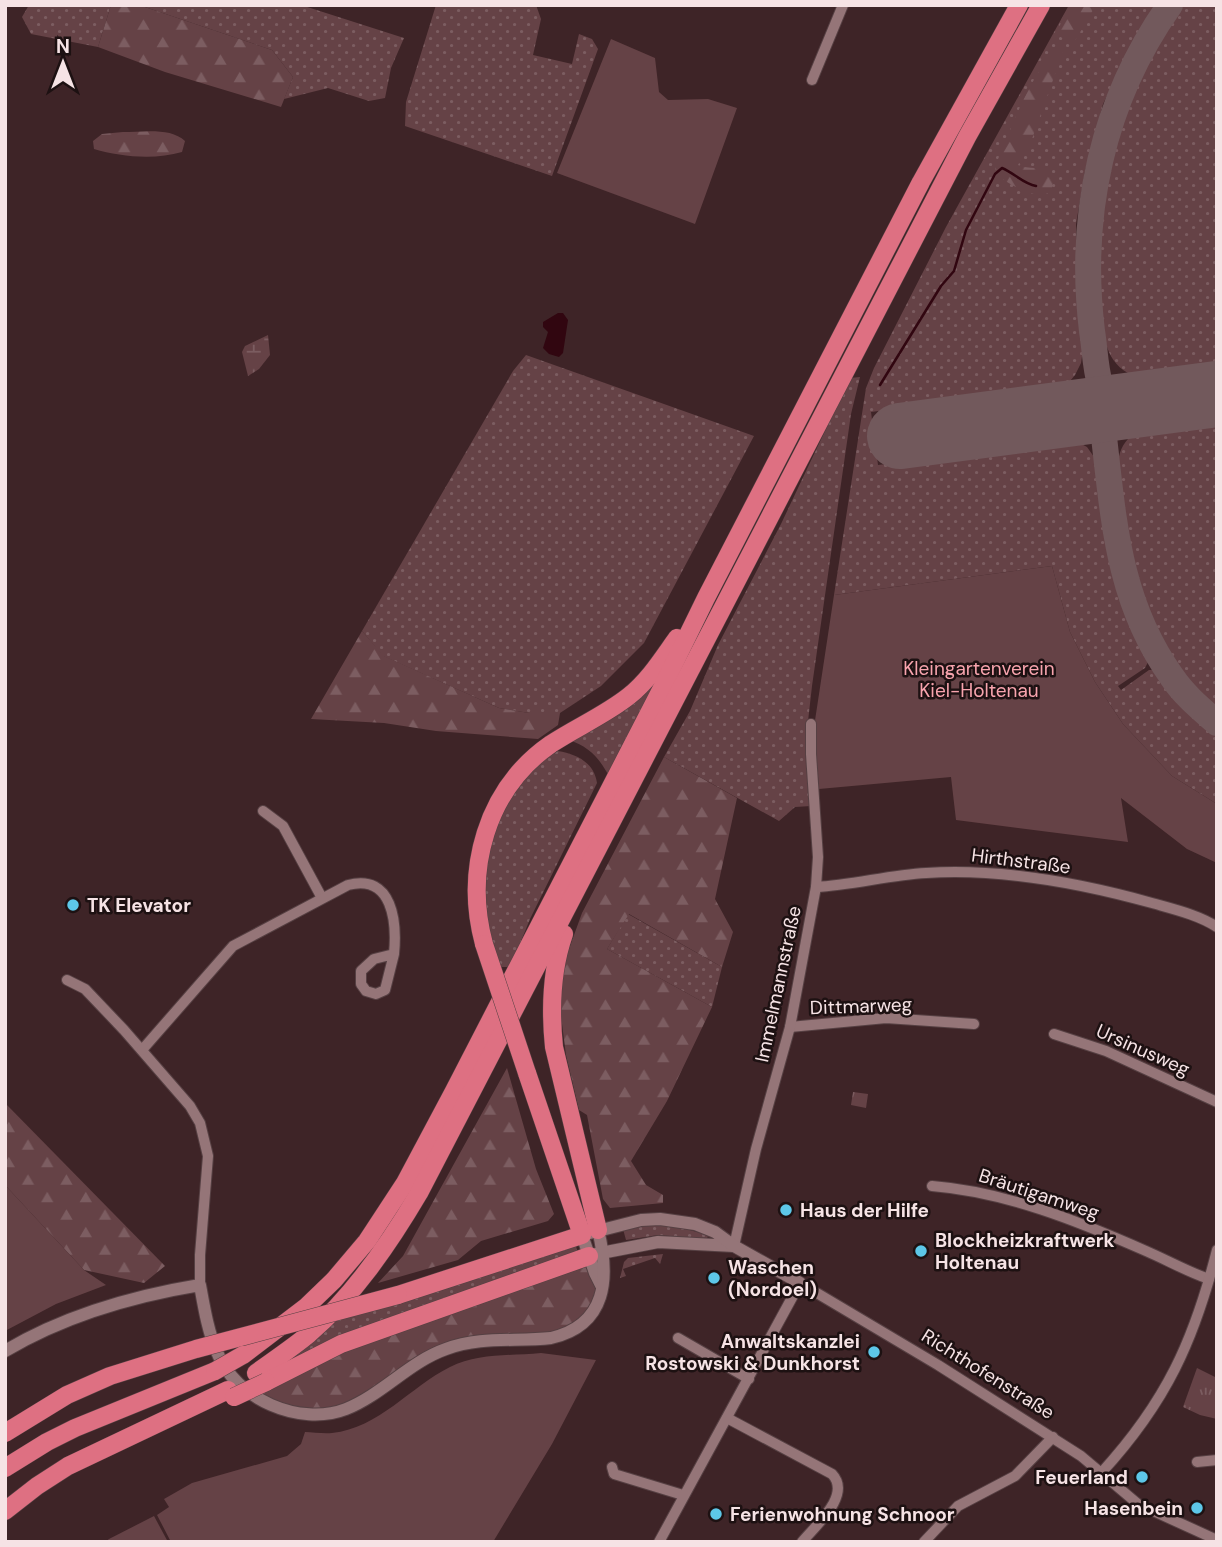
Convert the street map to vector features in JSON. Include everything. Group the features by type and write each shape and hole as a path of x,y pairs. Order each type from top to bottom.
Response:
{"highway":[{"path":"5,1468 75,1428 215,1371 243,1355 306,1307 334,1280 367,1241 387,1212 454,1091 915,194 974,82 1019,5"},
{"path":"261,1377 318,1325 352,1288 401,1223 443,1151 967,137 1041,5"},
{"path":"590,1233 527,1073 484,944 476,909 476,870 484,834 504,792 523,768 542,751 612,709 649,677 706,598"},
{"path":"584,878 554,971 551,1016 556,1059 590,1233"},
{"path":"5,1433 67,1395 110,1376 196,1349 398,1295 590,1233"},
{"path":"5,1511 68,1466 143,1429 231,1393 261,1377 341,1344 596,1254"}],"street":[{"path":"812,80 844,5"},
{"name":"Immelmannstraße","path":"734,1246 754,1157 790,1027 816,887 818,857 810,754 811,723"},
{"path":"264,811 283,826 322,898"},
{"name":"Hirthstraße","path":"816,887 927,873 994,873 1118,894 1177,910 1217,927"},
{"path":"142,1050 233,946 355,883 371,884 384,895 395,920 394,954"},
{"path":"67,980 85,989 142,1050 190,1106 200,1123 208,1157 200,1255 200,1285 206,1315 217,1354 231,1375 254,1396 271,1405 302,1414 345,1409 445,1349 475,1340 551,1338 575,1330 595,1311 601,1296 596,1254 590,1233"},
{"name":"Dittmarweg","path":"790,1027 886,1018 974,1024"},
{"name":"Ursinusweg","path":"1054,1034 1106,1051 1217,1102"},
{"name":"Bräutigamweg","path":"932,1186 964,1189 1050,1213 1121,1240 1209,1279"},
{"name":"Richthofenstraße","path":"590,1233 641,1220 678,1221 708,1228 1053,1437 1102,1472 1138,1504 1217,1540"},
{"path":"596,1254 658,1242 734,1246"},
{"path":"1102,1472 1143,1423 1171,1380 1182,1357 1217,1250"},
{"path":"659,1542 800,1283"},
{"path":"5,1351 52,1327 88,1314 162,1291 200,1285"},
{"path":"678,1338 749,1379"},
{"path":"727,1418 832,1474 836,1479 840,1487 837,1498 802,1542"},
{"path":"924,1542 958,1506 1015,1476 1053,1437"},
{"path":"1198,1462 1217,1460"},
{"path":"612,1466 614,1474 683,1495"}],"green space":[{"path":"29,5 111,5 98,47 31,34 22,17"},
{"path":"111,5 139,5 272,50 293,77 281,107 165,72 98,47"},
{"path":"139,5 301,5 404,38 391,68 385,98 369,101 328,88 284,99 293,77 272,50"},
{"path":"436,5 536,5 541,19 533,55 572,64 579,34 592,39 598,49 552,176 405,126 406,102"},
{"path":"1069,5 1155,5 1132,44 1103,104 1085,171 1076,224 1077,307 1083,350 1081,363 1066,386 871,412 878,465 1074,440 1087,447 1099,464 1114,576 1130,624 1149,660 1145,668 1118,686 1121,690 1149,670 1155,670 1202,723 1217,733 1217,804 1172,776 1123,724 1095,682 1070,632 1052,566 834,595 866,388 946,227"},
{"path":"1072,5 1096,5 1075,41 1057,36 1062,18"},
{"path":"1183,5 1217,5 1217,367 1158,376 1136,376 1120,367 1109,353 1106,344 1099,267 1101,227 1106,188 1127,111 1142,74"},
{"path":"611,39 655,58 659,92 668,100 708,99 737,108 695,224 557,173"},
{"path":"1057,47 1064,49 1032,139 1018,165 1051,171 1054,179 1051,192 1029,193 995,174 996,164 1029,88"},
{"path":"164,132 185,141 182,152 161,156 127,156 94,149 93,141 102,134"},
{"path":"268,335 270,355 259,369 248,376 242,352 245,346"},
{"path":"526,355 754,436 644,643 601,686 560,713 529,713 499,708 383,656 362,631 513,371"},
{"path":"860,377 851,414 812,686 807,730 811,806 795,807 779,821 664,757 690,711 718,645 781,524 850,378"},
{"path":"1217,421 1217,710 1194,688 1176,665 1149,618 1140,593 1127,537 1118,462 1123,446 1135,434 1157,428"},
{"name":"Kleingartenverein Kiel-Holtenau","path":"1052,566 1070,632 1095,682 1123,724 1172,776 1217,804 1217,863 1187,849 1121,798 1128,842 956,820 951,777 819,789 814,727 834,595"},
{"path":"362,631 384,656 499,708 529,713 560,713 558,725 538,739 436,731 384,723 311,719"},
{"path":"668,660 609,776 593,754 568,740"},
{"path":"558,751 571,754 588,764 597,783 530,919 513,961 509,967 501,967 486,938 480,882 501,807 541,761"},
{"path":"664,757 737,798 715,899 733,932 722,967 629,914 607,949 712,1007 667,1101 631,1161 646,1185 663,1195 663,1203 610,1208 603,1199 587,1115 579,1110 566,1055 559,1000 565,960 582,913"},
{"path":"628,914 722,967 712,1007 607,949"},
{"path":"507,1068 536,1169 554,1214 548,1221 481,1241 458,1260 378,1283 403,1256"},
{"path":"853,1092 868,1094 866,1108 851,1105"},
{"path":"5,1103 165,1266 144,1283 84,1270 5,1185"},
{"path":"5,1185 84,1270 106,1285 56,1304 5,1331"},
{"path":"643,1225 671,1225 708,1235 707,1239 658,1235 626,1240 623,1229"},
{"path":"576,1244 577,1253 310,1350 285,1362 326,1322"},
{"path":"663,1254 660,1264 655,1258 623,1269 626,1276 620,1278 624,1262 628,1258"},
{"path":"588,1256 601,1296 575,1330 445,1349 345,1409 302,1414 253,1395 266,1382"},
{"path":"541,1353 596,1360 552,1444 493,1542 171,1542 157,1515 169,1507 164,1499 192,1483 287,1456 301,1444 305,1432 332,1433 365,1423 450,1367 483,1357"},
{"path":"1197,1368 1217,1378 1217,1419 1183,1407"},
{"path":"154,1516 168,1542 105,1542 109,1539"}],"shaded area":[{"path":"563,313 568,320 563,353 559,357 549,354 543,348 548,332 543,327 543,322"}],"waterway":[{"path":"880,385 941,286 954,271 966,230 995,174 1002,168 1036,186"}],"taxiway":[{"path":"1170,5 1127,80 1100,160 1089,245 1089,288 1100,384 1107,391 1125,398 1174,400"},
{"path":"1152,405 1123,414 1111,423 1104,437 1111,501 1122,562 1140,621 1154,649 1182,690 1217,723"}],"runway":[{"path":"900,436 1217,394"}],"place":[{"name":"TK Elevator","path":"73,905"},
{"name":"Haus der Hilfe","path":"786,1210"},
{"name":"Blockheizkraftwerk Holtenau","path":"921,1251"},
{"name":"Waschen (Nordoel)","path":"714,1278"},
{"name":"Anwaltskanzlei Rostowski & Dunkhorst","path":"874,1352"},
{"name":"Feuerland","path":"1142,1477"},
{"name":"Hasenbein","path":"1197,1508"},
{"name":"Ferienwohnung Schnoor","path":"716,1514"}]}
